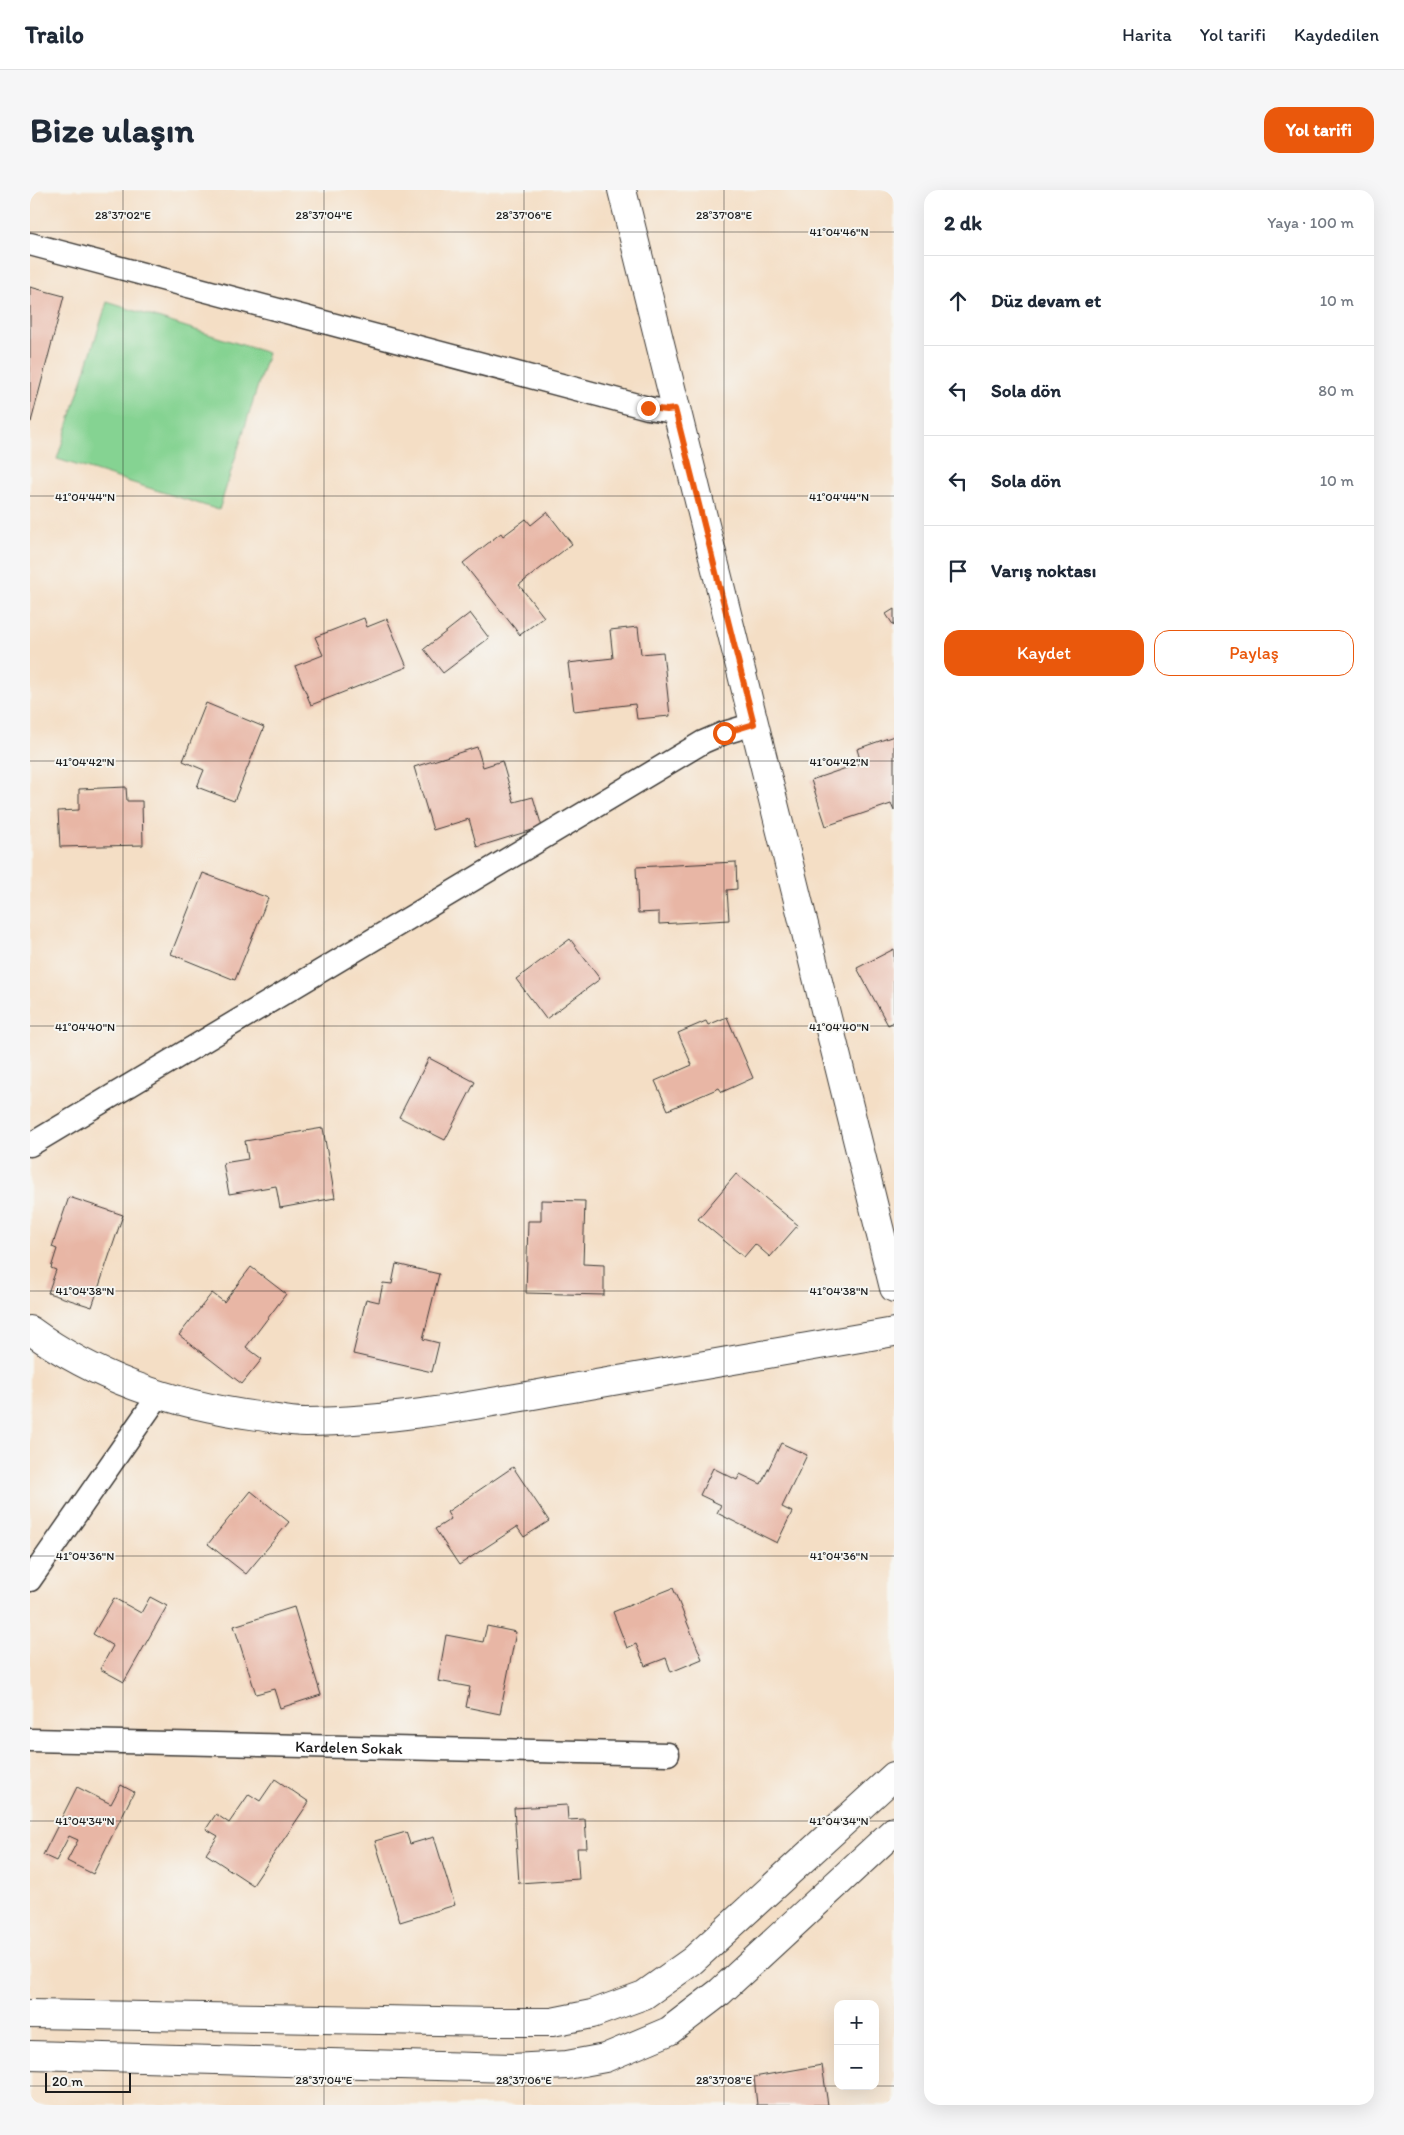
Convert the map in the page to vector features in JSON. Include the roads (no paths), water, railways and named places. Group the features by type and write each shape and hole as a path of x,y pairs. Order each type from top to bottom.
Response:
{"street":[{"path":"622,190 894,1288"},
{"path":"30,244 648,408 675,409"},
{"path":"30,1144 703,742 754,724"},
{"path":"30,1330 58,1351 123,1382 159,1394 224,1411 303,1422 376,1419 537,1394 894,1332"},
{"path":"30,1580 159,1394"},
{"name":"Kardelen Sokak","path":"30,1740 668,1754"},
{"path":"30,2014 552,2022 592,2014 644,1995 692,1961 894,1776"},
{"path":"30,2055 512,2068 567,2065 605,2058 669,2031 720,1992 894,1831"},
{"path":"552,2022 567,2065"}]}
